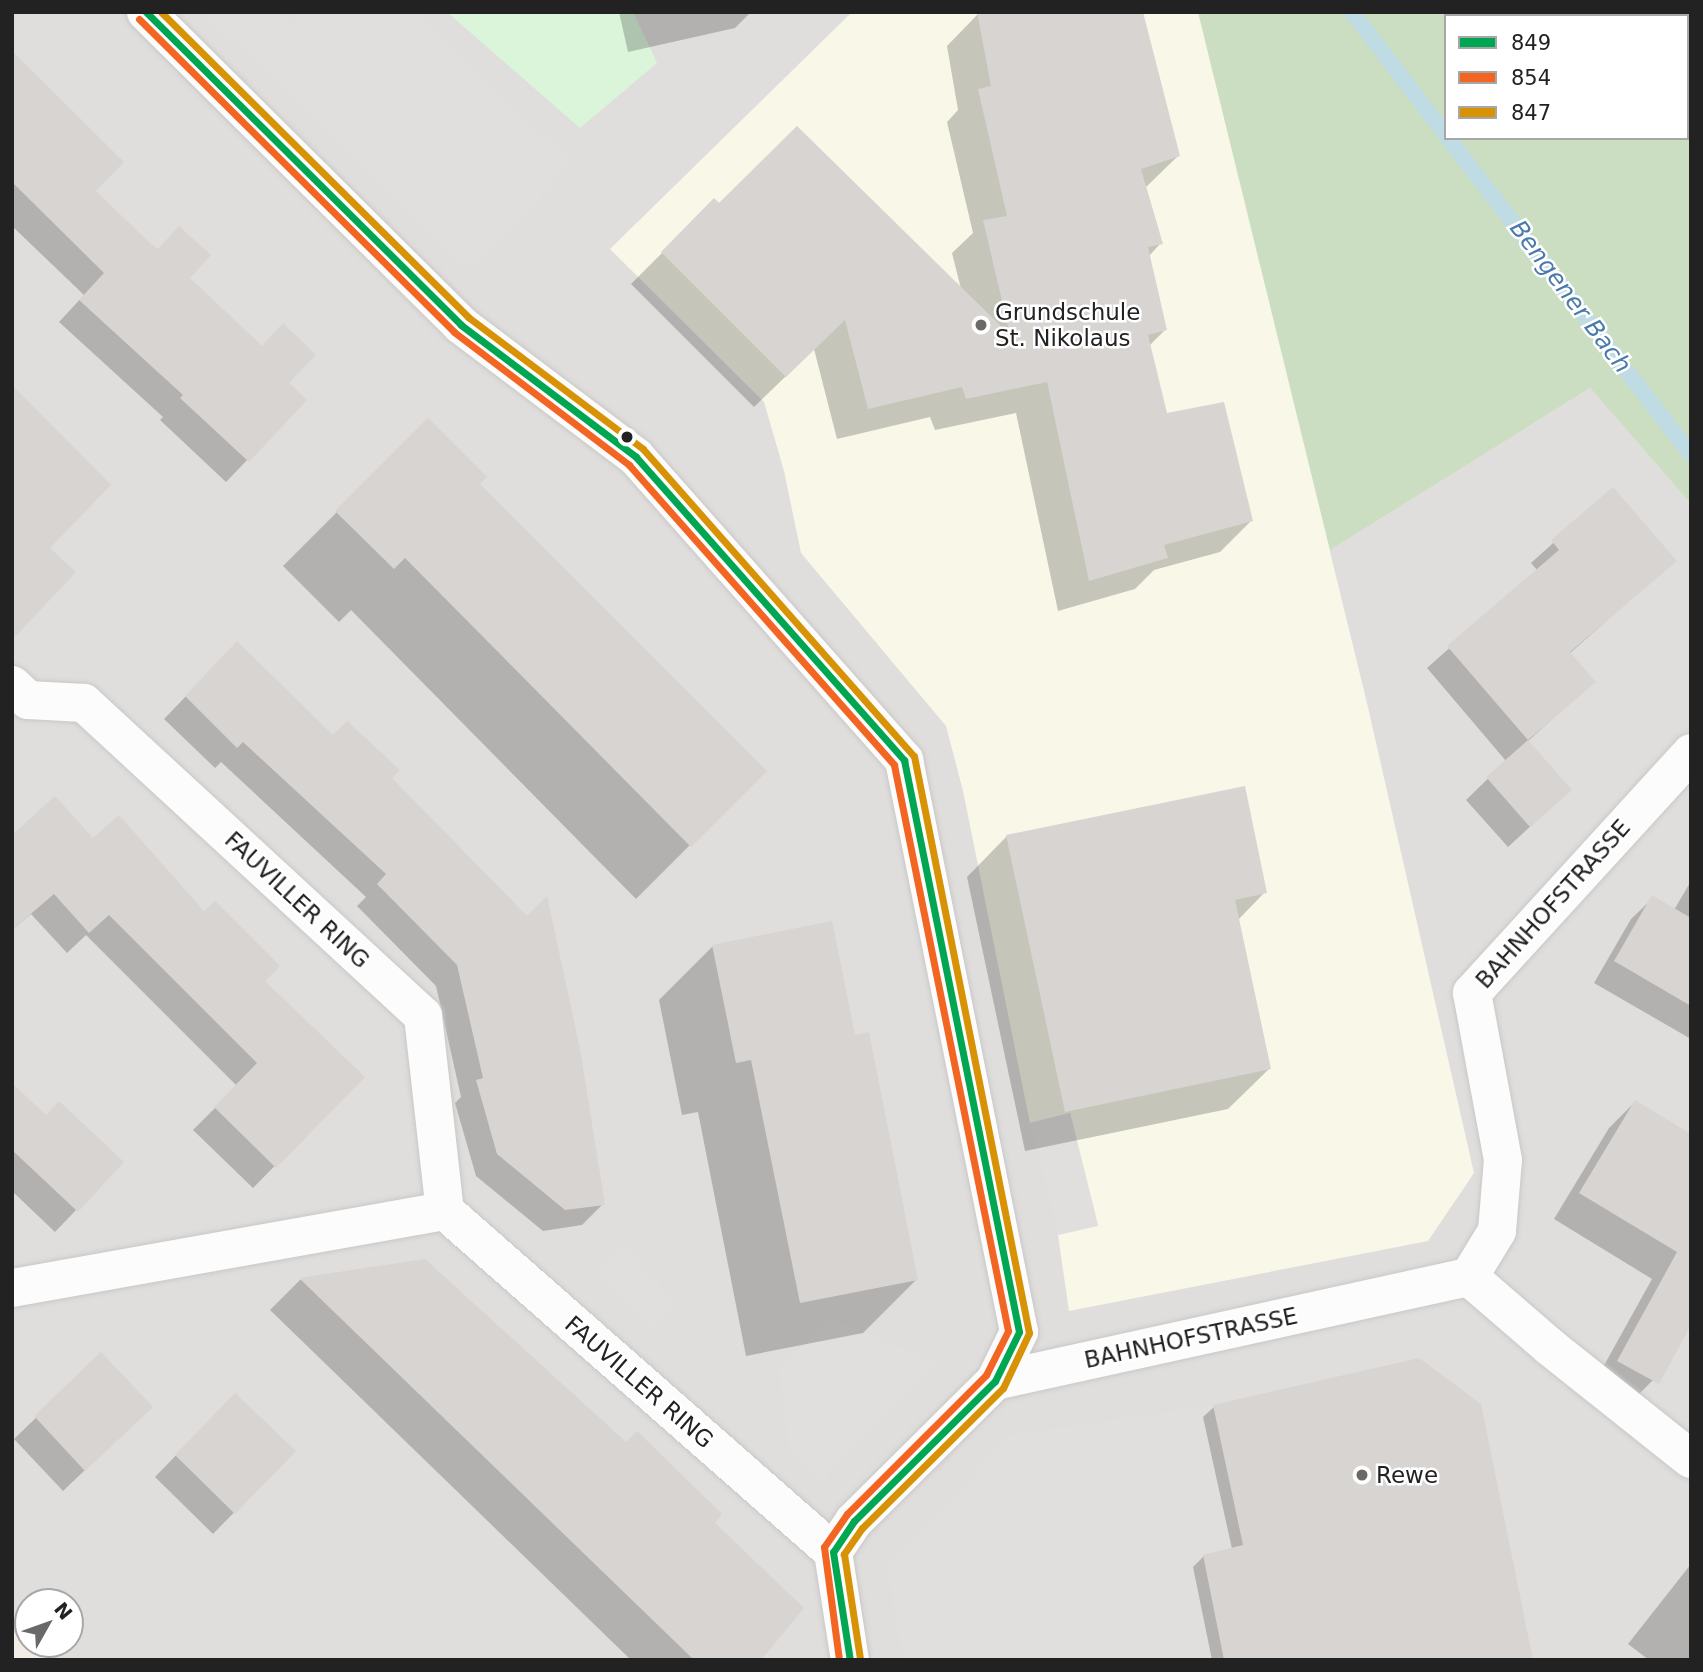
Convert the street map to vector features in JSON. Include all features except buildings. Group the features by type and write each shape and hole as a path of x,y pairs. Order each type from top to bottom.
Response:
{"main road":[{"path":"12,1651 33,1660"}],"street":[{"path":"146,12 461,325 636,457 904,760 1020,1332 995,1381 855,1521 833,1552 835,1583 850,1660"},
{"name":"FAUVILLER RING","path":"17,701 84,703 423,1016 444,1211 833,1552"},
{"name":"BAHNHOFSTRASSE","path":"995,1381 1469,1277 1497,1231 1503,1160 1472,993 1691,753"},
{"path":"12,1288 444,1211"},
{"path":"1469,1277 1550,1347 1691,1459"}],"shaded area":[{"path":"12,12 1162,12 1312,561 1590,388 1691,504 1691,1660 12,1660"},
{"path":"203,12 278,12 291,24 304,12 416,12 572,163 470,270"},
{"name":"Grundschule St. Nikolaus","path":"852,12 1198,12 1367,703 1474,1173 1428,1241 1069,1311 1058,1235 1098,1225 1070,1113 1030,1123 963,791 946,726 801,553 784,471 764,402 610,249"},
{"path":"1070,1113 1098,1226 1058,1235 1030,1123"},
{"path":"621,1244 678,1304 651,1330 593,1271"},
{"path":"829,1318 937,1363 821,1482 790,1451 779,1371"},
{"path":"1213,1405 1243,1545 1203,1555 1224,1660 904,1660 886,1561 908,1543 1011,1435"}],"green space":[{"path":"447,12 633,12 657,63 580,128"},
{"path":"1198,12 1691,12 1691,504 1590,388 1330,550"}],"waterway":[{"name":"Bengener Bach","path":"1352,12 1444,132"},
{"name":"Bengener Bach","path":"1450,140 1691,455"}],"transit line":[{"name":"849","path":"146,12 461,325 636,457 904,760 1019,1332 995,1381 854,1521 833,1552 850,1660"},
{"name":"847","path":"161,12 468,317 643,449 914,756 1029,1333 1003,1388 862,1528 844,1554 860,1658"},
{"name":"854","path":"139,19 454,332 629,465 894,765 1008,1331 986,1375 847,1514 824,1547 839,1660"}],"place":[{"name":"Grundschule St. Nikolaus","path":"981,325"},
{"name":"Rewe","path":"1362,1475"}]}
